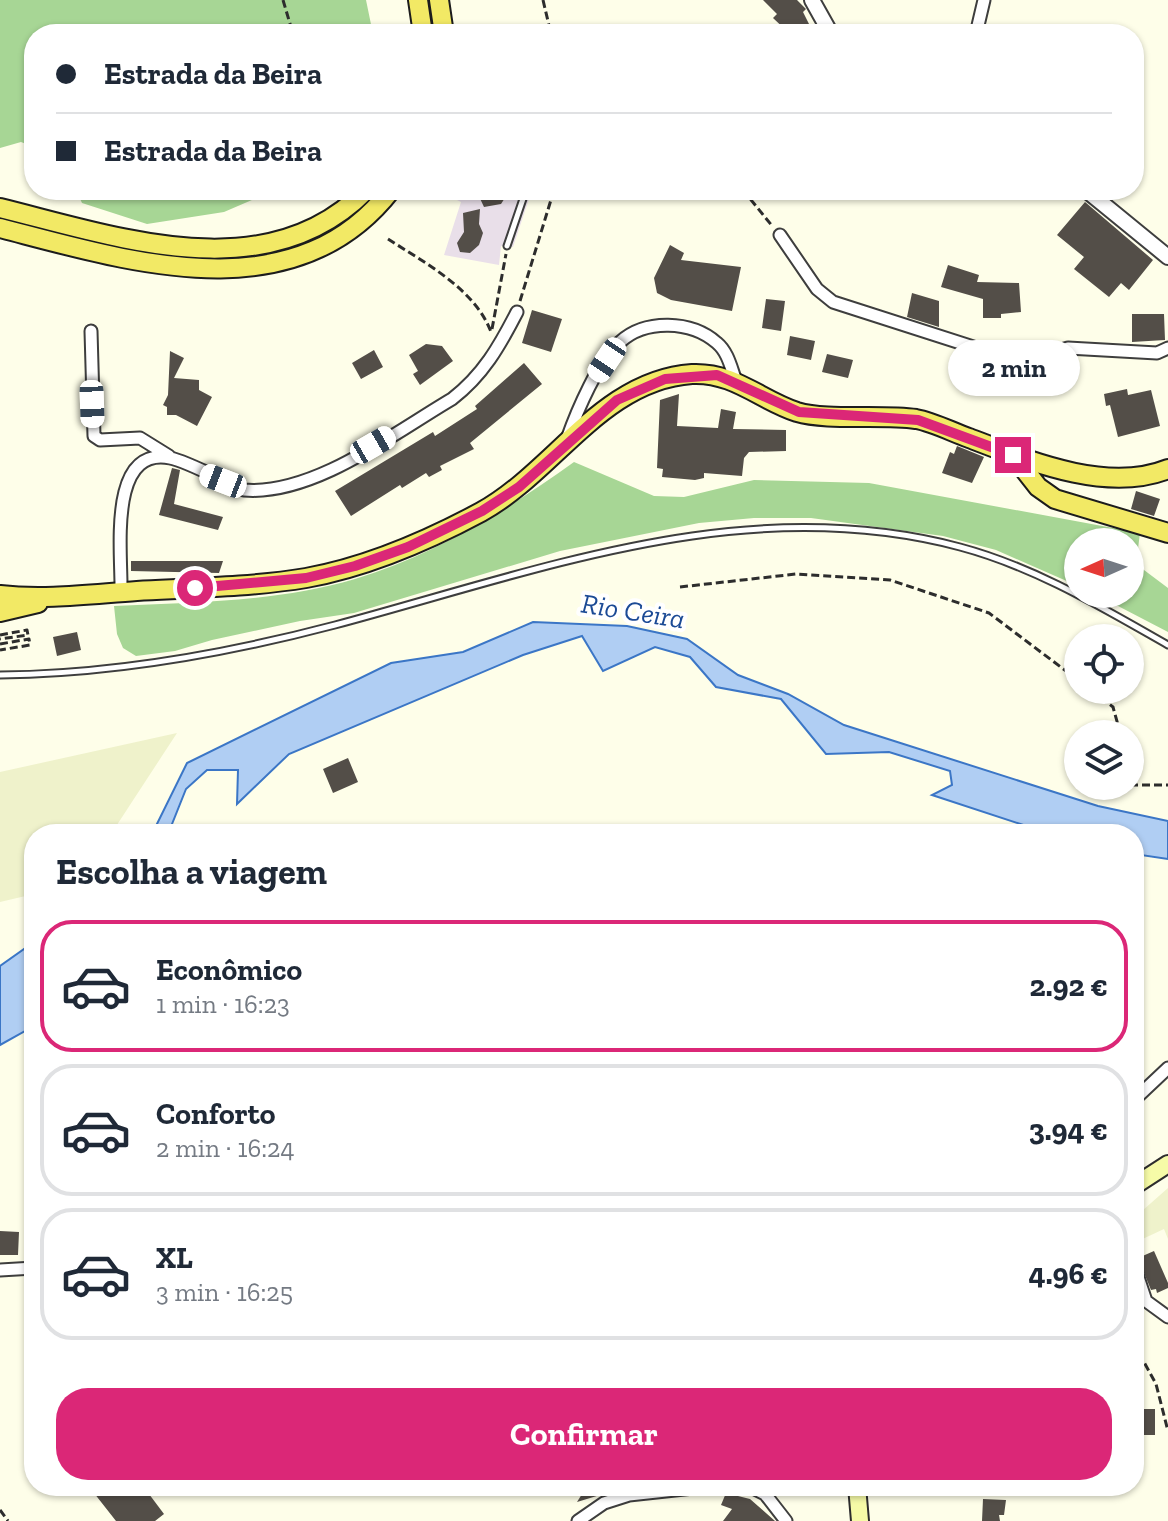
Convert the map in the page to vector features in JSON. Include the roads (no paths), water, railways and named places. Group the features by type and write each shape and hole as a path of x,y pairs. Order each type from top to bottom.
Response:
{"main road":[{"path":"418,0 422,24"},
{"path":"439,0 443,24"},
{"path":"0,208 152,242 204,249 246,249 280,242 317,227 355,200"},
{"path":"0,228 113,256 182,267 236,270 281,261 331,242 373,212 383,200"},
{"path":"0,595 56,598 278,581 355,566 408,547 482,511 519,487 617,400 641,387 692,374 717,375 736,381 799,412 918,420 1013,455 1083,476 1116,479 1168,469"},
{"path":"1013,455 1038,487 1069,506 1147,524 1168,533"},
{"path":"1038,487 1049,476 1064,469"},
{"path":"0,612 56,598"},
{"path":"1144,1180 1168,1164"},
{"path":"858,1496 860,1521"}],"street":[{"path":"812,0 825,24"},
{"path":"978,24 984,0"},
{"path":"1098,200 1168,257"},
{"path":"780,235 823,297 1020,362 1068,348 1157,353 1168,348"},
{"path":"91,331 94,436 100,440 140,438 173,458 244,490 271,490 297,484 337,467 452,399 472,383 495,355 517,312"},
{"path":"565,444 577,410 594,379 619,342 639,330 665,324 695,330 717,343 729,359 736,381"},
{"path":"121,592 122,518 130,475 137,464 147,458 173,458"},
{"path":"1144,1091 1168,1068"},
{"path":"0,1270 24,1269"},
{"path":"1144,1295 1146,1301 1168,1317"},
{"path":"578,1521 604,1503 626,1496"},
{"path":"767,1496 786,1521"}],"lane":[{"path":"507,246 523,200"},
{"path":"0,675 80,672 192,658 309,632 628,546 712,531 765,526 857,530 935,541 972,551 1063,587 1168,645"}],"water":[{"name":"Rio Ceira","path":"533,622 627,626 687,639 738,675 788,694 844,725 1064,795 1064,800 1079,800 1168,821 1168,859 1144,855 1144,824 1020,824 932,795 952,785 950,771 889,752 826,754 781,699 716,687 690,657 655,647 603,671 582,636 523,655 289,754 237,804 238,770 207,770 186,789 172,824 157,824 187,763 391,663 463,652"},
{"path":"24,949 24,1032 0,1045 0,966"}]}
